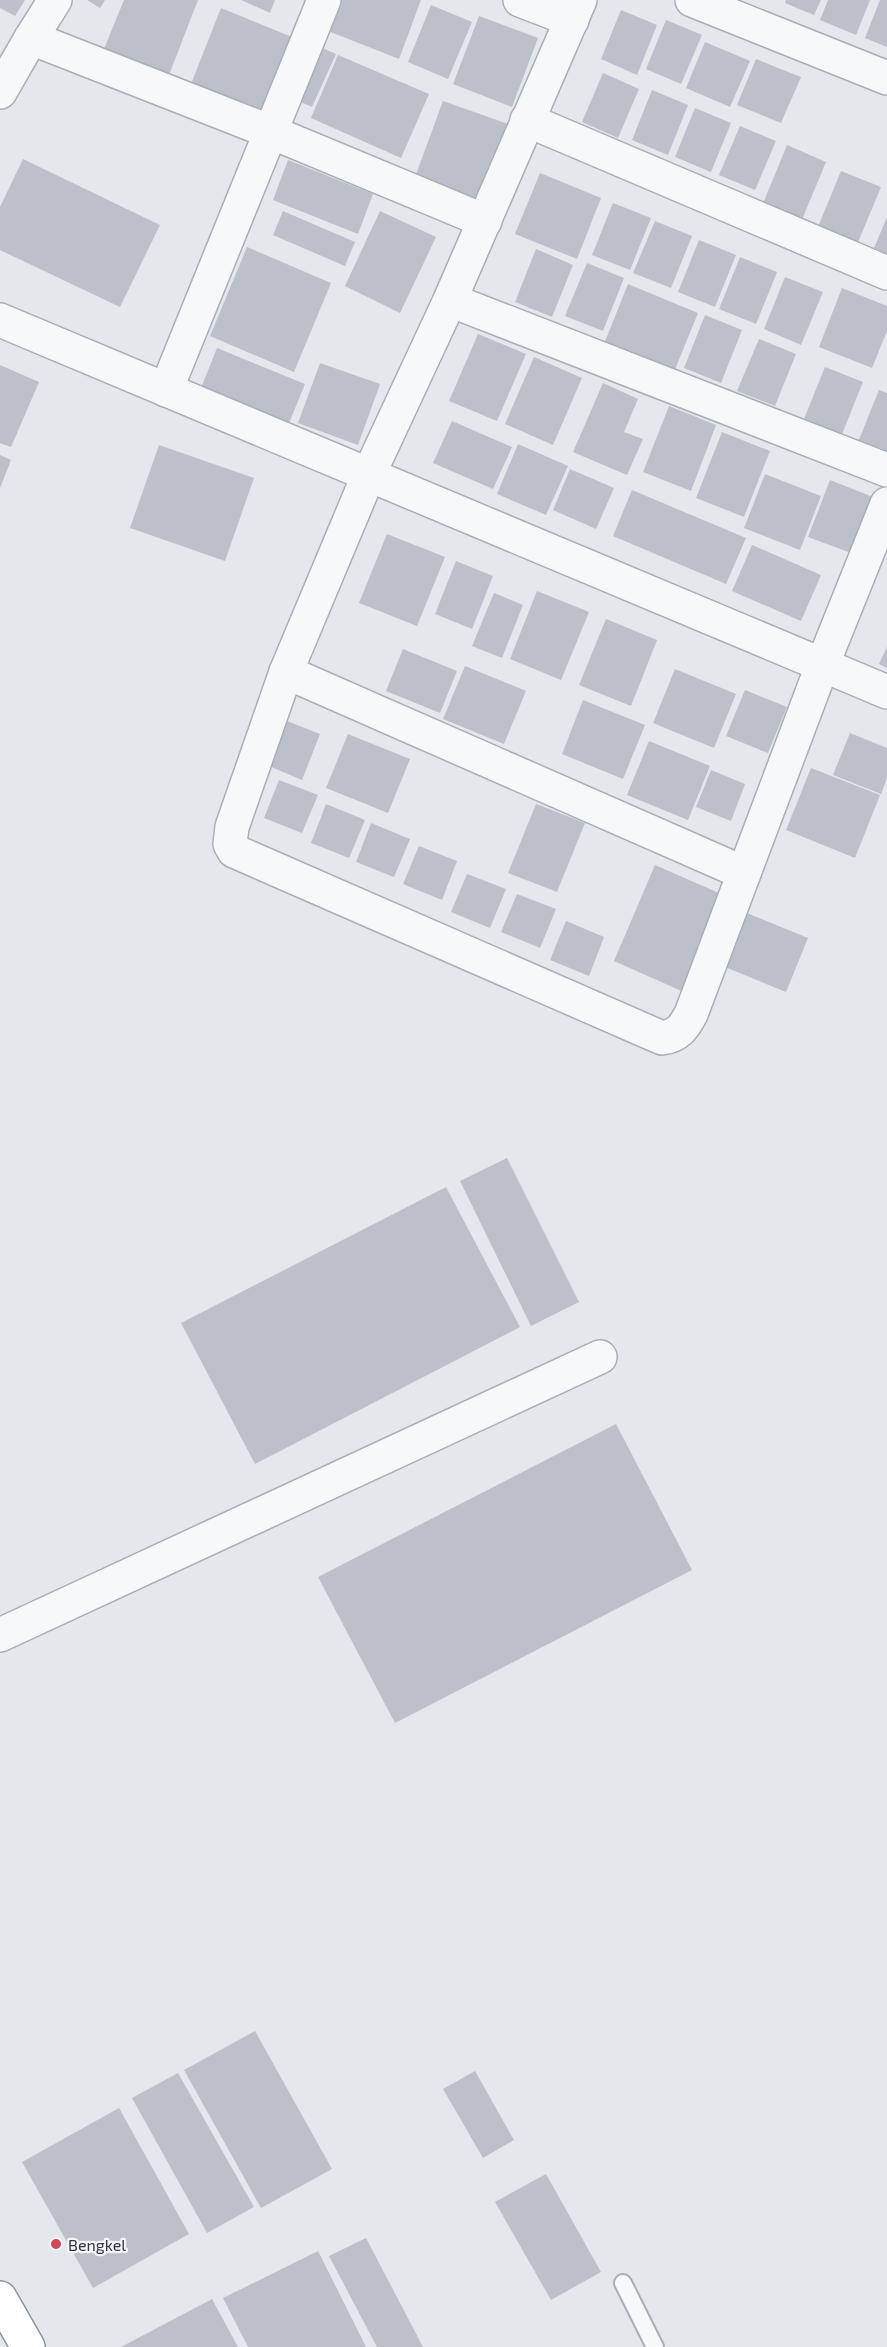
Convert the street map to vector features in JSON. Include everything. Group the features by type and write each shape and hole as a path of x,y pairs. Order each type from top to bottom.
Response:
{"highway":[{"path":"0,2298 28,2347"}],"street":[{"path":"0,92 55,0"},
{"path":"166,390 324,0"},
{"path":"520,0 576,10 450,300 369,474 286,672 231,833 230,844 234,851 663,1038 676,1034 683,1028 691,1014 822,666 887,504"},
{"path":"692,0 887,78"},
{"path":"31,38 271,132 484,221"},
{"path":"527,120 887,273"},
{"path":"450,300 887,470"},
{"path":"0,320 887,692"},
{"path":"286,672 744,873"},
{"path":"0,1635 600,1357"}],"lane":[{"path":"623,2283 655,2347"}],"building":[{"path":"0,0 25,0 15,16 0,8"},
{"path":"87,0 105,0 100,8"},
{"path":"124,0 198,0 169,75 104,49"},
{"path":"241,0 275,0 270,13"},
{"path":"334,0 421,0 399,59 323,29"},
{"path":"786,0 821,0 814,15 785,3"},
{"path":"828,0 870,0 856,35 820,20"},
{"path":"880,0 887,0 887,47 865,38"},
{"path":"431,5 472,22 448,79 408,62"},
{"path":"221,8 292,37 262,112 191,84"},
{"path":"621,10 657,25 637,75 601,59"},
{"path":"479,16 538,38 512,107 453,84"},
{"path":"666,20 702,35 681,84 646,69"},
{"path":"705,42 750,61 730,107 686,88"},
{"path":"313,44 336,54 312,107 289,97"},
{"path":"338,55 429,94 401,158 311,118"},
{"path":"756,59 801,77 781,123 737,105"},
{"path":"603,73 639,89 618,138 582,122"},
{"path":"652,90 688,105 668,155 632,140"},
{"path":"443,101 508,124 480,201 415,177"},
{"path":"695,108 731,123 711,172 675,157"},
{"path":"740,126 776,141 755,190 719,175"},
{"path":"787,145 826,162 801,222 762,206"},
{"path":"23,159 160,225 120,307 0,250 0,207"},
{"path":"288,160 373,194 358,234 273,200"},
{"path":"841,171 881,187 853,254 813,239"},
{"path":"540,173 601,198 577,259 515,234"},
{"path":"613,203 651,218 630,270 592,255"},
{"path":"283,211 355,242 345,266 273,235"},
{"path":"380,211 436,237 400,313 345,286"},
{"path":"887,217 887,254 874,248"},
{"path":"655,221 692,236 671,288 633,273"},
{"path":"699,240 736,255 715,307 678,292"},
{"path":"247,247 331,283 294,372 210,336"},
{"path":"536,249 573,265 552,317 515,302"},
{"path":"740,257 777,272 756,324 719,309"},
{"path":"587,263 624,278 603,331 565,316"},
{"path":"785,277 823,292 801,345 764,329"},
{"path":"628,284 698,313 674,372 604,344"},
{"path":"842,288 887,306 887,331 872,368 819,347"},
{"path":"705,315 742,330 721,383 684,368"},
{"path":"478,334 526,354 497,421 449,401"},
{"path":"759,339 796,354 775,406 737,391"},
{"path":"217,348 305,384 287,428 199,393"},
{"path":"534,357 582,378 553,445 505,424"},
{"path":"320,363 380,384 358,445 298,423"},
{"path":"0,365 39,382 11,447 0,443"},
{"path":"825,367 863,382 842,434 804,419"},
{"path":"603,383 638,399 624,432 643,439 627,475 573,452"},
{"path":"879,390 887,393 887,454 858,442"},
{"path":"669,406 716,425 691,491 643,472"},
{"path":"452,421 512,447 493,489 433,463"},
{"path":"722,432 770,451 744,517 696,498"},
{"path":"518,444 568,466 546,515 497,494"},
{"path":"159,445 254,478 225,561 130,528"},
{"path":"0,455 11,460 0,488"},
{"path":"570,469 614,488 596,529 553,510"},
{"path":"765,474 821,496 800,550 744,528"},
{"path":"830,480 873,497 851,553 808,537"},
{"path":"632,490 746,538 726,584 613,536"},
{"path":"387,534 445,557 417,626 359,603"},
{"path":"752,545 821,575 801,621 732,591"},
{"path":"456,561 493,576 472,629 435,614"},
{"path":"537,591 589,612 561,680 510,659"},
{"path":"494,593 523,605 502,658 472,646"},
{"path":"606,619 657,640 631,706 579,685"},
{"path":"887,647 887,668 879,664"},
{"path":"403,649 457,671 440,713 386,691"},
{"path":"465,666 526,691 504,744 443,719"},
{"path":"675,669 736,694 714,748 653,723"},
{"path":"745,690 787,707 768,753 726,736"},
{"path":"583,700 645,725 623,779 562,754"},
{"path":"287,721 320,734 302,780 269,766"},
{"path":"850,733 887,748 887,778 881,794 833,775"},
{"path":"348,734 410,759 388,813 326,788"},
{"path":"649,741 710,766 688,820 627,795"},
{"path":"811,768 880,795 855,858 786,830"},
{"path":"711,770 745,784 731,821 696,807"},
{"path":"279,780 318,795 302,833 264,818"},
{"path":"326,804 365,820 349,858 311,843"},
{"path":"536,804 585,823 557,892 508,873"},
{"path":"371,823 410,839 394,877 356,862"},
{"path":"419,846 457,861 442,900 403,884"},
{"path":"655,865 728,897 686,993 614,961"},
{"path":"467,874 506,889 490,928 451,912"},
{"path":"517,894 556,909 540,948 501,932"},
{"path":"747,913 808,938 786,992 725,967"},
{"path":"566,921 604,937 589,976 550,960"},
{"path":"507,1158 579,1302 531,1326 460,1181"},
{"path":"446,1187 520,1327 255,1464 181,1323"},
{"path":"616,1424 692,1570 395,1723 318,1577"},
{"path":"255,2031 332,2169 261,2208 184,2070"},
{"path":"475,2071 514,2140 483,2158 443,2089"},
{"path":"178,2073 254,2207 207,2233 132,2098"},
{"path":"119,2108 189,2234 93,2288 22,2162"},
{"path":"546,2174 601,2272 551,2300 495,2202"},
{"path":"366,2238 423,2347 377,2347 329,2256"},
{"path":"318,2251 366,2347 248,2347 223,2298"},
{"path":"212,2299 238,2347 121,2347"}],"place":[{"name":"Bengkel","path":"56,2244"}]}
